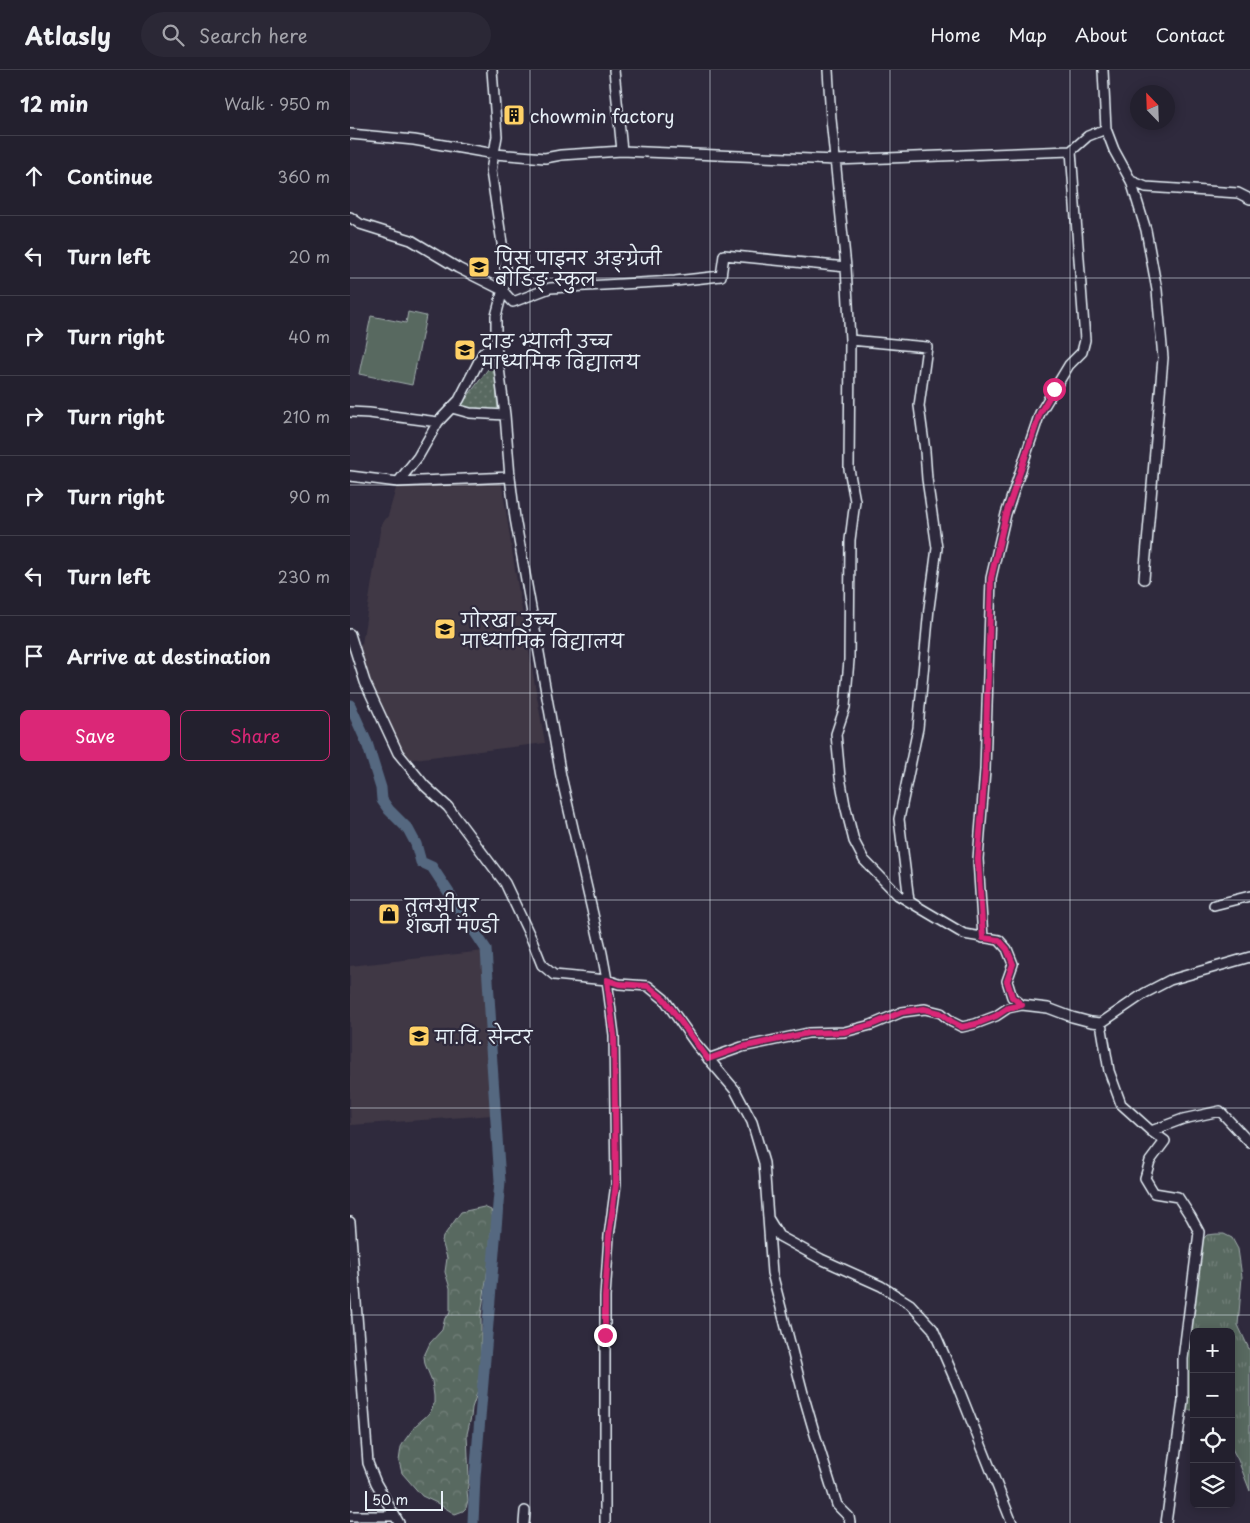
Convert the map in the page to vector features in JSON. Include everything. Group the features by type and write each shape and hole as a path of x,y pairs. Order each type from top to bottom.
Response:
{"street":[{"path":"492,70 496,136 491,172 505,263 505,282 496,316 496,344 505,415 510,477 517,528 561,776 602,953 614,1035 616,1184 609,1236 605,1297 605,1523"},
{"path":"614,70 622,151"},
{"path":"828,70 831,120 846,267 850,340 849,469 855,501 850,540 849,660 845,707 836,734 845,805 854,841 864,860 898,894 964,934 999,940 1007,949 1013,964 1007,981 1012,997 1022,1005"},
{"path":"1103,70 1106,129 1114,150 1131,181 1146,230 1157,290 1163,358 1144,579"},
{"path":"350,134 414,140 495,154 545,158 561,155 622,151 836,160 1071,151 1088,136 1106,129"},
{"path":"983,938 978,859 985,770 991,578 1006,514 1040,413 1069,365 1082,352 1085,340 1071,151"},
{"path":"1131,181 1146,187 1238,193 1250,199"},
{"path":"350,217 360,224 411,240 458,268 502,290 513,302 550,288 675,282 721,276 724,255 846,267"},
{"path":"850,340 927,347 919,406 937,548 929,608 918,728 899,819 909,901"},
{"path":"398,482 418,457 438,422 459,400 483,353 496,344"},
{"path":"452,408 470,413 505,415"},
{"path":"350,412 438,422"},
{"path":"350,476 398,482 510,477"},
{"path":"350,634 364,682 398,753 448,808 505,883 542,965 554,974 607,980 619,984 648,986 664,999 708,1059 735,1090 752,1122 764,1163 772,1272 808,1413 837,1505 849,1517 850,1523"},
{"path":"1214,905 1250,896"},
{"path":"708,1059 742,1047 808,1033 844,1032 871,1025 902,1012 924,1009 940,1013 962,1027 976,1024 996,1016 1008,1008 1022,1005 1048,1008 1091,1022 1101,1023 1145,993 1170,980 1250,957"},
{"path":"1101,1023 1109,1071 1121,1104 1165,1141 1150,1161 1145,1178 1154,1193 1178,1197 1198,1232 1183,1359 1182,1401 1166,1523"},
{"path":"1151,1131 1183,1119 1220,1111 1250,1143"},
{"path":"767,1217 779,1236 821,1259 881,1286 903,1299 933,1329 1012,1523"},
{"path":"350,1222 368,1463 376,1483 397,1519"},
{"path":"524,1523 525,1511"},
{"path":"350,1516 397,1519"}],"shaded area":[{"name":"गोरखा उच्च माध्यामिक विद्यालय","path":"501,479 545,743 406,760 370,689 357,645 362,644 381,525 388,516 397,485"},
{"name":"मा.वि. सेन्टर","path":"484,951 493,1115 351,1125 350,966"}],"green space":[{"path":"408,312 426,316 412,385 359,374 371,316 406,323"},
{"path":"494,361 498,411 459,408"},
{"path":"484,1207 491,1210 493,1218 481,1315 479,1387 472,1408 467,1434 468,1500 466,1508 455,1514 422,1496 402,1473 399,1461 401,1447 405,1440 416,1425 430,1413 434,1404 432,1381 424,1356 430,1343 442,1330 445,1318 449,1315 450,1311 450,1288 445,1272 447,1258 442,1241 443,1237 461,1212"},
{"path":"1224,1234 1232,1238 1238,1249 1242,1277 1238,1325 1250,1351 1250,1491 1235,1454 1235,1328 1190,1328 1190,1410 1179,1410 1185,1313 1192,1251 1207,1235"}],"waterway":[{"path":"350,705 367,743 381,788 382,800 408,829 416,844 421,862 432,867 486,949 500,1181 475,1477 473,1523"}],"place":[{"name":"chowmin factory","path":"514,115"},
{"name":"पिस पाइनर अङ्‍ग्रेजी बोर्डिङ् स्कुल","path":"479,267"},
{"name":"दाङ भ्याली उच्च माध्यमिक विद्यालय","path":"465,350"},
{"name":"गोरखा उच्च माध्यामिक विद्यालय","path":"445,629"},
{"name":"तुलसीपुर शब्जी मण्डी","path":"389,914"},
{"name":"मा.वि. सेन्टर","path":"419,1036"}],"route":[{"path":"605,1335 605,1297 609,1236 616,1184 614,1035 607,980 619,984 648,986 657,993 664,999 708,1059 742,1047 808,1033 844,1032 871,1025 902,1012 924,1009 940,1013 962,1027 996,1016 1008,1008 1022,1005 1012,997 1007,981 1013,964 1007,949 999,940 983,938 978,859 985,770 991,578 1006,514 1040,413 1054,389"}]}
